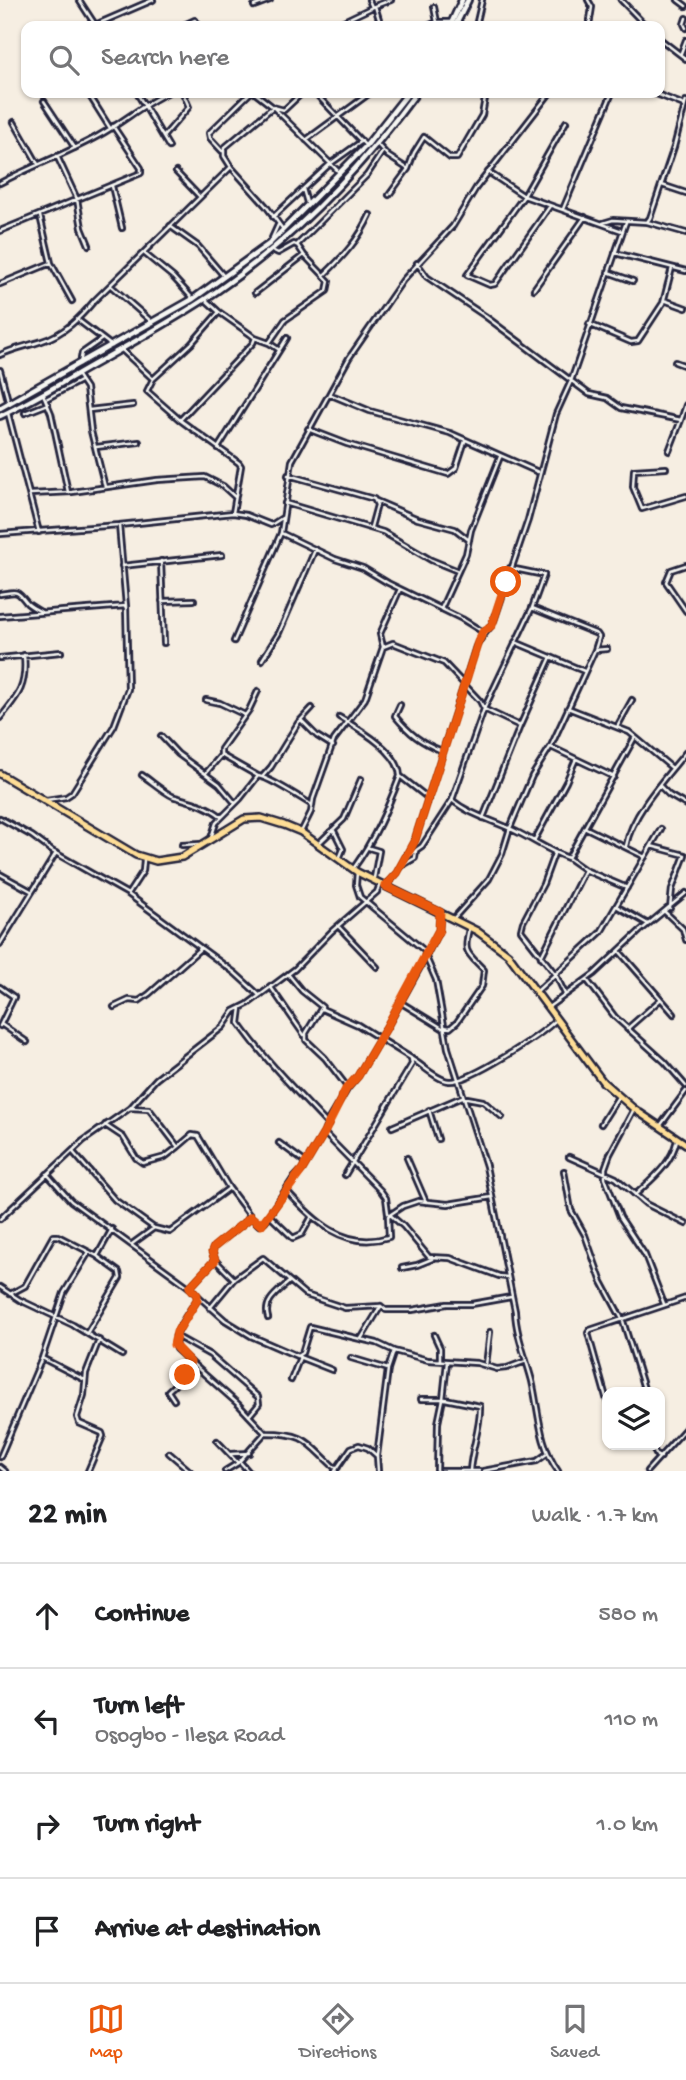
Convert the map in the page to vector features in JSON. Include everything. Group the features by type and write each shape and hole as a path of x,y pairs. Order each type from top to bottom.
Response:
{"main road":[{"path":"454,21 462,0"},
{"path":"455,21 468,0"},
{"path":"0,408 153,323 270,247 340,173 404,98"},
{"path":"0,416 205,299 318,207 377,144 412,98"},
{"path":"0,774 44,801 53,802 145,859 170,860 182,857 238,821 251,818 272,821 301,832 355,871 469,927 508,954 597,1075 618,1097 686,1144"}],"street":[{"path":"79,0 93,21"},
{"path":"107,21 153,0"},
{"path":"254,6 270,0"},
{"path":"369,0 372,7 375,6"},
{"path":"344,21 391,0"},
{"path":"477,21 482,0"},
{"path":"588,0 592,7 590,21"},
{"path":"621,0 638,21"},
{"path":"678,0 686,6"},
{"path":"375,6 380,21"},
{"path":"433,7 437,21"},
{"path":"686,18 686,28"},
{"path":"681,54 686,40"},
{"path":"665,43 686,59"},
{"path":"647,222 662,186 685,103 665,97"},
{"path":"0,231 141,173 91,98"},
{"path":"140,98 169,147"},
{"path":"1,181 75,148 157,98"},
{"path":"163,137 189,107 185,98"},
{"path":"245,98 209,133 210,138 223,150 231,167 285,230"},
{"path":"261,98 340,173"},
{"path":"273,107 284,110 297,98"},
{"path":"273,217 330,164 364,144 320,98"},
{"path":"306,140 362,98"},
{"path":"389,195 408,169 424,137 450,158 457,158 482,116 485,98"},
{"path":"234,641 281,533 288,475 296,450 328,394 349,358 417,263 453,226 488,172 546,98"},
{"path":"563,210 609,98"},
{"path":"44,102 75,148"},
{"path":"223,150 273,107"},
{"path":"14,122 38,164"},
{"path":"550,206 495,284 490,285 469,276 468,271 524,196 566,122"},
{"path":"679,126 686,128"},
{"path":"377,144 408,169"},
{"path":"278,225 270,247 276,254 297,245 367,175 383,151"},
{"path":"57,156 77,199 82,228 89,246"},
{"path":"0,355 45,340 78,320 199,196 231,167"},
{"path":"176,172 199,196"},
{"path":"488,172 524,196 622,231"},
{"path":"112,186 122,228"},
{"path":"662,186 686,193"},
{"path":"303,189 308,206"},
{"path":"39,215 51,263 72,301"},
{"path":"324,275 351,248 370,215"},
{"path":"534,289 585,217"},
{"path":"650,218 653,224"},
{"path":"603,223 607,220 647,222 686,233"},
{"path":"402,865 415,840 483,632 492,625 528,520 556,414 571,381 626,222"},
{"path":"170,226 198,246 226,277"},
{"path":"269,343 285,320 327,291 330,284 297,245"},
{"path":"614,253 686,271"},
{"path":"145,254 173,277 193,299"},
{"path":"255,293 304,255"},
{"path":"0,284 51,263"},
{"path":"417,263 427,277 485,316 589,394 607,398 621,408 681,420"},
{"path":"589,324 635,342 664,300 672,268"},
{"path":"608,272 633,281"},
{"path":"111,286 153,323"},
{"path":"205,299 255,338 278,349"},
{"path":"664,300 686,308"},
{"path":"219,312 191,344 153,379 147,391 241,466 233,513"},
{"path":"78,320 112,346"},
{"path":"180,420 252,345 255,338"},
{"path":"218,447 287,338"},
{"path":"79,364 82,353 102,339"},
{"path":"121,349 153,379"},
{"path":"675,362 686,366"},
{"path":"0,370 9,404"},
{"path":"77,374 86,388 91,431 105,487"},
{"path":"25,413 82,380"},
{"path":"42,393 47,402 68,492"},
{"path":"328,394 370,411 450,433 539,473"},
{"path":"89,410 133,405"},
{"path":"669,451 686,405"},
{"path":"8,412 38,532"},
{"path":"309,429 347,444 447,474 456,468 465,441"},
{"path":"96,447 139,442"},
{"path":"440,608 466,554 477,511 500,457"},
{"path":"666,468 634,470 634,487 642,509 686,496"},
{"path":"288,475 352,492 418,519 455,529 468,540"},
{"path":"30,494 205,477 223,486 235,497"},
{"path":"370,528 376,513 376,501"},
{"path":"285,503 383,532 458,571"},
{"path":"0,534 233,513 271,525 283,516"},
{"path":"53,802 72,793 97,756 120,714 130,679 119,525"},
{"path":"281,533 363,568 462,618 483,632"},
{"path":"262,660 279,633 315,549"},
{"path":"122,566 222,555"},
{"path":"161,561 164,643"},
{"path":"686,565 671,570 666,582 686,611"},
{"path":"406,857 422,846 452,800 484,709 532,608 544,575 510,568"},
{"path":"301,832 311,812 337,734 365,699 383,647 380,634 400,589"},
{"path":"0,594 18,593 24,596 28,605 42,613"},
{"path":"162,601 194,600"},
{"path":"0,616 126,606"},
{"path":"453,919 489,878 502,854 532,776 551,746 599,638 532,608"},
{"path":"514,642 584,671"},
{"path":"383,647 393,643 439,660 452,670 484,709 520,726"},
{"path":"595,650 607,649"},
{"path":"0,658 61,652"},
{"path":"0,718 23,687 26,676 24,655"},
{"path":"483,818 551,657"},
{"path":"206,773 220,755 221,749 258,691"},
{"path":"206,700 220,703 245,715"},
{"path":"617,727 632,700"},
{"path":"400,705 395,716 404,728 411,735 442,751"},
{"path":"211,838 213,828 261,776 312,708"},
{"path":"568,708 635,737 672,768"},
{"path":"339,717 385,748 400,770 400,776 369,848 355,871 357,890 366,902 426,954 436,980 447,1048 486,1166 516,1328 548,1453 558,1471"},
{"path":"301,720 332,746"},
{"path":"161,736 184,758 206,773 235,803"},
{"path":"568,858 635,737"},
{"path":"551,746 614,777"},
{"path":"626,846 629,835 659,785 686,752"},
{"path":"220,755 312,805"},
{"path":"534,841 576,758"},
{"path":"142,775 174,797 205,805 222,817"},
{"path":"400,776 428,798"},
{"path":"318,844 344,819 361,779"},
{"path":"659,785 686,805"},
{"path":"452,800 483,818 510,828 554,854 568,858 585,870 627,888"},
{"path":"0,818 54,855 128,894 235,973 259,995"},
{"path":"586,828 645,857"},
{"path":"536,992 593,942 661,829"},
{"path":"334,831 343,849 339,859"},
{"path":"182,845 201,844"},
{"path":"651,846 685,857 672,889 670,908"},
{"path":"0,1219 72,1152 104,1125 130,1108 156,1079 223,1027 232,1013 303,962 338,926 377,892 379,851 369,848"},
{"path":"379,883 413,860 416,851"},
{"path":"554,854 543,884 522,925 524,936 556,975 565,995"},
{"path":"0,944 54,855"},
{"path":"128,894 143,871 145,859"},
{"path":"541,957 585,870"},
{"path":"0,874 32,892"},
{"path":"547,1008 587,980 649,924 685,896"},
{"path":"617,906 649,924"},
{"path":"104,1125 123,1137 136,1158 143,1163 165,1157 192,1135 198,1136 229,1188 251,1217 261,1225 306,1163 348,1088 380,1039 441,925 440,912"},
{"path":"665,912 682,929 686,940"},
{"path":"338,926 377,967"},
{"path":"400,1002 444,1028 450,1028 457,1022 484,981 484,970 465,950 464,942 469,927"},
{"path":"114,1007 129,1000 139,1001 201,948"},
{"path":"620,951 674,1014"},
{"path":"288,974 294,983 314,1001 319,1002 322,1009 380,1039 452,1082 479,1072 556,1020"},
{"path":"587,980 627,1028 665,1062 686,1086"},
{"path":"270,986 305,1036 348,1088"},
{"path":"0,987 14,998 1,1025 27,1042"},
{"path":"627,1028 661,999"},
{"path":"242,1006 239,1023 244,1030 286,1082 301,1094 328,1125"},
{"path":"305,1036 322,1009"},
{"path":"345,1175 411,1067 411,1058"},
{"path":"660,1126 686,1091"},
{"path":"392,1127 462,1097 483,1101 502,1117"},
{"path":"601,1124 618,1097"},
{"path":"130,1108 149,1109 178,1147"},
{"path":"634,1109 614,1144 605,1172 620,1217 645,1255 664,1304"},
{"path":"429,1110 438,1139"},
{"path":"324,1133 384,1195 388,1213 432,1259"},
{"path":"635,1195 665,1167 677,1138"},
{"path":"279,1143 306,1163"},
{"path":"72,1152 115,1200 154,1228 170,1232 229,1188"},
{"path":"569,1157 605,1172"},
{"path":"407,1158 426,1202"},
{"path":"565,1171 571,1210 585,1235 601,1280 623,1321 643,1387"},
{"path":"47,1174 71,1201 190,1287 210,1308 251,1336 266,1340 288,1354 300,1356 332,1370"},
{"path":"607,1177 622,1182 657,1210 686,1224"},
{"path":"286,1190 311,1218 334,1232 364,1240 389,1237 388,1216 407,1204 418,1201 448,1204 492,1197"},
{"path":"269,1215 293,1237 302,1234 311,1218"},
{"path":"233,1279 215,1260 212,1252 214,1247 251,1217"},
{"path":"132,1244 154,1228"},
{"path":"97,1256 112,1229"},
{"path":"10,1294 25,1286 53,1236 58,1236 97,1256 121,1275 87,1333"},
{"path":"0,1457 42,1358 64,1293 89,1252"},
{"path":"210,1308 233,1279 263,1258 306,1295 345,1308 381,1306 386,1310 412,1310 511,1297"},
{"path":"402,1268 432,1259 450,1258 507,1277"},
{"path":"190,1287 215,1260"},
{"path":"268,1318 265,1308 267,1303 289,1282"},
{"path":"0,1287 39,1309 58,1316 122,1355"},
{"path":"197,1295 197,1300 176,1336 176,1349 265,1433 297,1435 314,1446 334,1467 338,1467"},
{"path":"603,1387 588,1333 686,1298"},
{"path":"361,1339 381,1306"},
{"path":"291,1380 310,1327 361,1339 394,1352 447,1362 501,1369 526,1361"},
{"path":"486,1365 490,1332"},
{"path":"433,1335 440,1348 440,1360"},
{"path":"176,1336 210,1356 258,1397 259,1404 249,1416"},
{"path":"88,1471 103,1436 77,1421 85,1380 99,1340"},
{"path":"378,1471 377,1456 388,1369 394,1352"},
{"path":"42,1358 85,1380"},
{"path":"351,1358 388,1369"},
{"path":"174,1400 168,1391 185,1375 190,1362"},
{"path":"447,1362 438,1423 439,1471 481,1471 537,1461 548,1453"},
{"path":"421,1399 443,1399 481,1406 470,1471"},
{"path":"647,1471 686,1428"},
{"path":"225,1471 239,1463 265,1433"},
{"path":"217,1441 248,1471"},
{"path":"335,1471 351,1448 356,1446 365,1447 377,1456"},
{"path":"654,1450 661,1457"},
{"path":"169,1453 190,1471"},
{"path":"229,1453 249,1453"},
{"path":"0,1468 5,1471"}],"route":[{"path":"185,1375 190,1362 174,1345 177,1332 197,1300 197,1295 190,1287 215,1260 212,1252 214,1247 251,1217 261,1225 302,1170 346,1089 358,1076 385,1030 439,930 440,912 385,886 397,873 415,840 478,642 483,632 492,625 506,582"}]}
